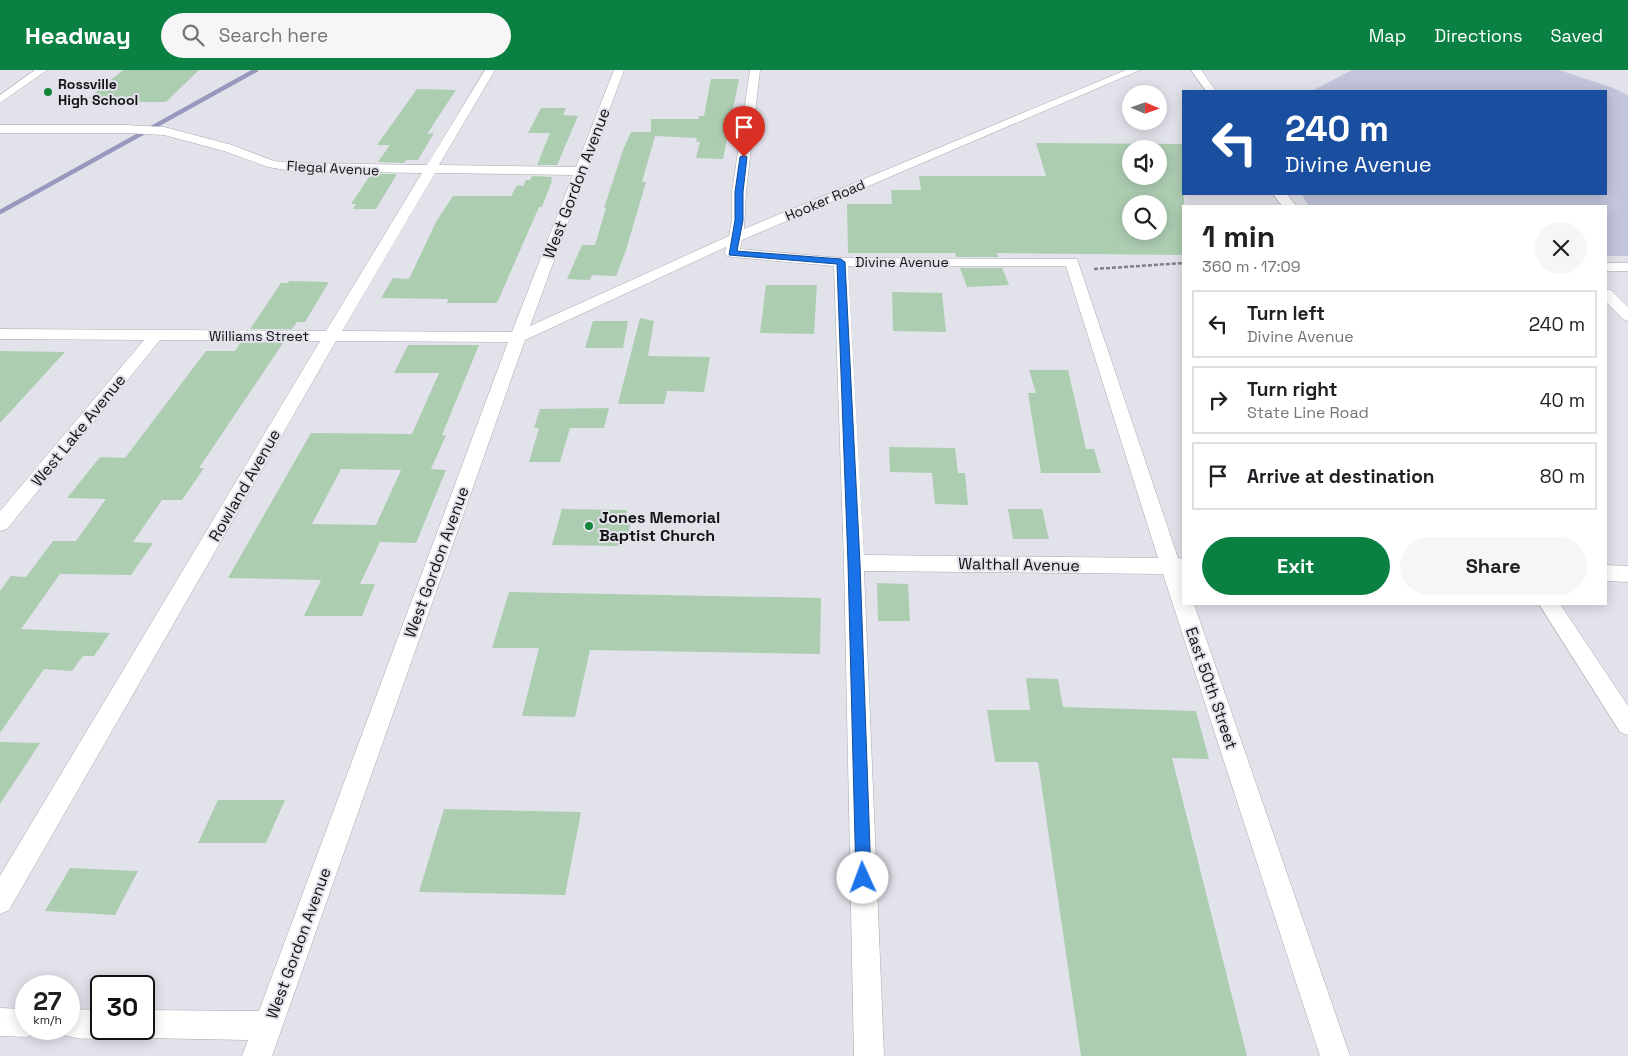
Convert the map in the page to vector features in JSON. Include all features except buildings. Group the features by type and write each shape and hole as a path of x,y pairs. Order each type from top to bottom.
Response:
{"street":[{"path":"0,100 42,70"},
{"name":"Rowland Avenue","path":"0,901 331,336 490,70"},
{"name":"West Gordon Avenue","path":"257,1056 518,337 618,70"},
{"path":"734,246 739,220 739,192 755,70"},
{"name":"Hooker Road","path":"518,337 734,246 1135,70"},
{"path":"1196,70 1210,90"},
{"name":"Flegal Avenue","path":"0,129 145,130 185,136 272,164 292,167 581,171"},
{"name":"Divine Avenue","path":"734,246 841,262 1074,268"},
{"path":"841,262 854,563 869,1056"},
{"path":"1607,267 1628,267"},
{"name":"East 50th Street","path":"1074,268 1182,582"},
{"path":"1607,294 1628,316"},
{"name":"Williams Street","path":"0,334 518,337"},
{"name":"West Lake Avenue","path":"0,524 156,335"},
{"name":"Walthall Avenue","path":"854,563 1177,566"},
{"path":"1607,573 1628,574"},
{"name":"East 50th Street","path":"1190,605 1335,1056"},
{"path":"1551,605 1628,725"},
{"path":"0,1022 15,1023"},
{"path":"155,1024 268,1026"}],"path":[{"path":"1074,268 1086,270 1182,263"}],"shaded area":[{"path":"1352,70 1559,70 1628,95 1628,256 1607,256 1607,205 1308,205 1302,195 1607,195 1607,90 1314,90"}],"waterway":[{"path":"0,212 256,70"}],"place":[{"name":"Rossville High School","path":"48,92"},
{"name":"Jones Memorial Baptist Church","path":"589,526"}],"route":[{"path":"744,157 739,192 739,220 732,253 841,262 854,563 863,878"}]}
